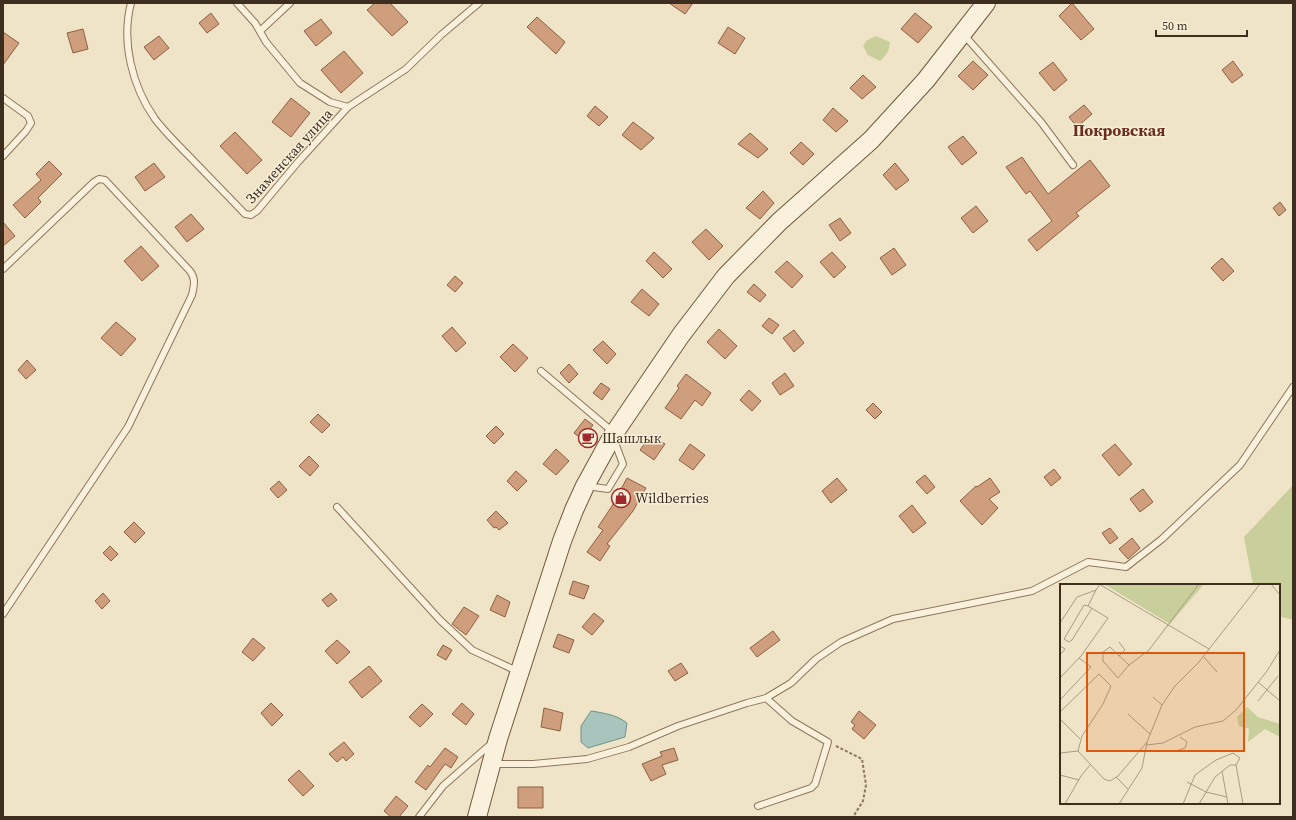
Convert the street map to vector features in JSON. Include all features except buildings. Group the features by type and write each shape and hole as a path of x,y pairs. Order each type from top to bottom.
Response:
{"main road":[{"path":"477,817 498,738 562,541 585,486 614,434 681,335 726,276 779,222 871,140 926,80 986,3"}],"lane":[{"name":"Знаменская улица","path":"131,3 128,15 127,42 132,72 144,100 155,118 174,141 245,214 251,215 258,212 298,162 348,107 330,102 300,83 266,42 255,23 237,3"},
{"path":"260,31 290,3"},
{"path":"348,107 406,69 441,35 478,3"},
{"path":"963,34 1041,122 1073,165"},
{"path":"3,98 28,116 31,123 26,131 3,156"},
{"path":"3,270 94,182 99,179 105,180 190,271 194,276 195,284 192,295 128,427 3,614"},
{"path":"541,371 614,434 623,464 608,489 585,486"},
{"path":"490,764 533,764 586,759 629,747 678,726 766,698 791,683 816,659 841,642 893,619 1032,591 1088,562 1126,567 1162,539 1240,465 1293,387"},
{"path":"337,507 440,620 472,650 519,672"},
{"path":"758,806 810,788 815,784 828,742 792,721 766,698"},
{"path":"419,817 443,786 498,738"}],"path":[{"path":"828,742 862,759 866,785 863,801 853,817"}],"green space":[{"path":"876,36 890,42 887,53 880,61 868,55 863,46 866,41"},
{"path":"1293,485 1293,620 1280,616 1280,584 1253,584 1244,537"}],"water":[{"path":"591,711 615,716 627,723 625,737 588,748 581,742 581,726"}],"place":[{"name":"Шашлык","path":"588,438"},
{"name":"Wildberries","path":"621,498"}],"district":[{"name":"Покровская","path":"1119,130"}]}
